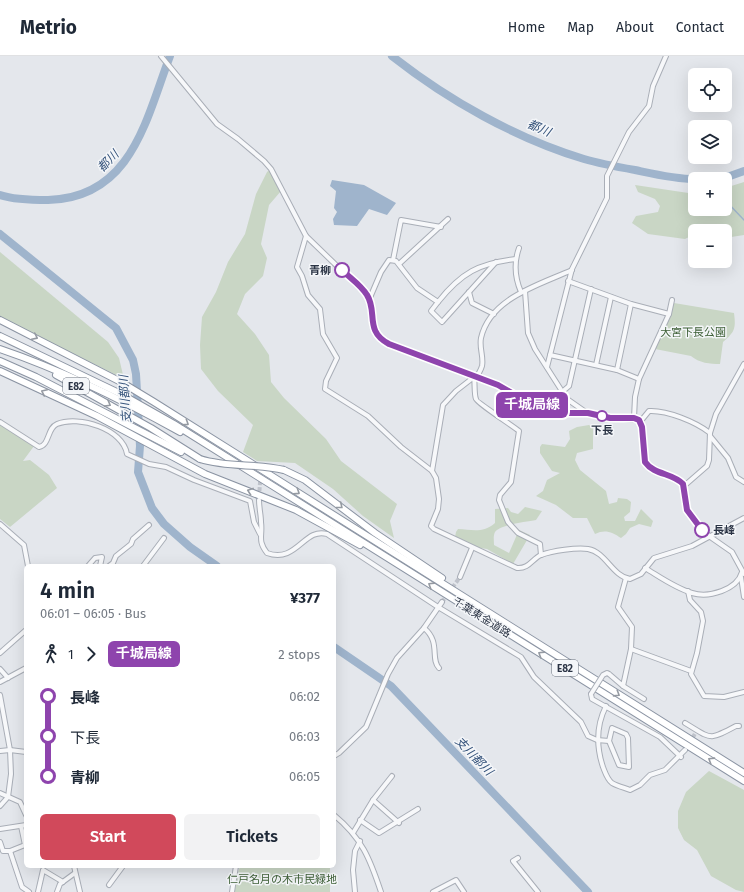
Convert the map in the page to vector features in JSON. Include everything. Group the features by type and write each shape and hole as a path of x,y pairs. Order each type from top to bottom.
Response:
{"highway":[{"name":"E82","path":"0,320 121,382 478,605"},
{"name":"E82","path":"0,336 121,394 154,415"},
{"name":"E82","path":"0,345 151,428 200,459 225,465 270,467 284,470 305,480 375,533 457,588 478,605"},
{"name":"E82","path":"0,349 47,367 154,415"},
{"path":"0,361 36,377 169,445 200,459"},
{"path":"0,370 117,427 205,474 296,510 385,557"},
{"name":"千葉東金道路","path":"154,415 210,449 221,453 744,781"},
{"name":"千葉東金道路","path":"478,605 744,773"}],"street":[{"path":"162,56 210,117 217,124 255,152 271,169 306,236 363,290 369,300 373,328 383,341 507,389 543,410 558,413 588,413 610,418 634,418 640,422"},
{"path":"547,367 568,281 607,198 607,176 628,132 649,106 653,86 666,56"},
{"path":"399,264 448,219"},
{"path":"393,260 401,220 441,227"},
{"path":"306,236 297,267 302,276 308,295 320,309 323,334 337,358 326,381 326,389 368,416 401,447 432,471 436,478 439,499 438,509 431,526 472,548 482,551 517,568 529,565 541,556 573,549 587,548 596,551 626,578"},
{"path":"519,248 516,259 518,286 523,292 529,336 535,349 570,403 588,413"},
{"path":"497,261 442,322 431,311 460,277 497,261 516,259"},
{"path":"369,300 381,272 389,260 393,260 399,264 417,288 438,302"},
{"path":"432,471 443,405 456,391 476,377 482,367 481,338 489,320 494,314 523,292 572,270"},
{"path":"568,281 631,304 669,314"},
{"path":"562,392 569,386 591,289"},
{"path":"469,292 472,303 494,314"},
{"path":"596,365 610,297"},
{"path":"634,418 635,397 639,379 669,314 672,300"},
{"path":"617,370 631,304"},
{"path":"550,355 617,370 639,379"},
{"path":"684,486 707,466 709,460 710,434 716,414 744,364"},
{"path":"476,377 475,398 478,402 498,414 519,431 511,482 500,495 500,500 508,522 518,533 540,544 541,556"},
{"path":"744,482 736,478 728,458 710,434 692,421 660,412 649,411 640,422 644,456 647,465 654,470 678,480 684,486 685,504 689,515 709,536 732,552 742,574 744,597"},
{"path":"0,422 39,447 45,444 54,426 57,424 69,421 96,425 122,441 127,454 149,464 166,467 194,480 250,501 254,522 260,535"},
{"path":"259,500 261,543 267,553 278,556 292,552 306,539 325,533 438,607 521,656 534,677 581,722 588,736 597,740 609,740"},
{"path":"626,578 638,576 654,558 692,546 744,518"},
{"path":"0,524 24,545 28,564"},
{"path":"112,564 116,556 131,544 133,539 149,525"},
{"path":"144,564 164,538"},
{"path":"460,577 472,548"},
{"path":"90,564 95,558 102,557 100,564"},
{"path":"645,568 688,591 699,593 726,590 742,574"},
{"path":"623,686 631,649 632,627 630,621 618,607 626,578"},
{"path":"688,591 690,600 701,612 703,621 697,652 691,671"},
{"path":"336,755 340,754 364,730 388,674 397,658 424,628 442,602"},
{"path":"424,628 433,638 436,663 439,668"},
{"path":"0,653 24,632"},
{"path":"631,649 691,671 704,696 724,697 744,692"},
{"path":"0,668 8,678"},
{"path":"0,682 24,669"},
{"path":"644,699 623,686 607,673 603,675 591,694 592,699 660,737 681,756"},
{"path":"0,695 10,750 11,774 8,797 0,806"},
{"path":"606,706 600,720 597,740 598,751 606,776 612,783 630,790 640,785 650,775 666,770 681,756 685,750"},
{"path":"685,723 711,738 739,726"},
{"path":"612,728 626,734 628,738 629,767 618,765 609,740 612,728"},
{"path":"0,751 10,750 24,752"},
{"path":"353,833 373,800 392,776"},
{"path":"0,793 20,802 24,811"},
{"path":"373,800 399,823"},
{"path":"360,820 379,833 399,823 418,809"},
{"path":"336,818 360,841 370,860 381,892"},
{"path":"0,829 24,825"},
{"path":"21,826 24,840"},
{"path":"355,892 353,870 355,851 360,841"},
{"path":"0,842 3,851 10,851 24,845"},
{"path":"10,851 22,887 29,892"},
{"path":"518,858 513,861 538,892"},
{"path":"75,868 80,892"},
{"path":"108,885 121,868"},
{"path":"232,892 236,868"},
{"path":"38,892 43,870 63,882"},
{"path":"57,892 63,882 76,873"},
{"path":"433,892 438,891 456,880 464,892"}],"green space":[{"path":"272,168 281,191 269,205 261,244 267,258 263,276 245,294 237,314 255,334 269,355 271,382 284,398 326,439 341,461 397,504 390,521 394,538 363,516 333,489 295,463 257,461 243,452 253,425 218,391 201,369 200,345 202,317 216,292 228,262 245,234 256,194 267,172"},
{"path":"744,182 744,235 732,237 732,224 688,224 688,238 685,239 648,234 632,223 636,216 658,212 660,206 655,199 638,192 635,185 688,193 688,216 732,216 732,186"},
{"path":"0,252 108,342 119,358 124,379 0,317"},
{"name":"大宮下長公園","path":"674,303 734,313 735,326 730,335 723,342 720,364 705,363 691,356 655,349"},
{"path":"0,421 34,446 23,461 30,460 49,475 57,488 10,527 0,519"},
{"path":"589,425 593,428 593,449 577,453 575,460 580,470 606,491 609,504 617,502 618,498 627,499 631,502 630,512 624,517 625,521 635,521 641,509 653,521 651,527 639,524 630,528 621,538 608,532 595,534 587,518 573,518 556,505 536,496 543,491 547,480 560,473 552,471 540,453 540,447 542,444 565,447 570,439 569,431 577,427"},
{"path":"525,507 542,511 536,520 503,527 498,529 494,535 494,545 509,553 519,530 530,535 513,564 487,549 474,547 455,537 458,529 482,530 491,526 495,523 495,509 508,508 511,512 518,514"},
{"path":"709,771 744,790 744,892 736,890 711,876 697,850 684,840 678,828 678,811 686,792"},
{"name":"仁戸名月の木市民緑地","path":"239,868 330,868 330,892 235,892 235,883"}],"water":[{"path":"332,180 364,185 396,203 387,215 369,209 357,226 334,225 333,219 337,212 334,208 336,191 330,186"}],"waterway":[{"name":"都川","path":"0,195 18,199 48,200 76,196 99,186 117,170 132,151 153,105 170,56"},
{"name":"都川","path":"392,56 436,88 459,102 508,129 533,140 584,159 665,176 688,179"},
{"name":"都川","path":"732,175 744,171"},
{"path":"732,207 744,220"},
{"name":"支川都川","path":"0,234 116,328 133,360 136,374 140,446 138,472 152,508 164,524 190,547 214,564"},
{"name":"支川都川","path":"336,648 391,686 588,892"}],"tunnel":[{"path":"259,497 261,468"},
{"path":"442,602 460,577"},
{"path":"687,748 697,730"}],"bus line":[{"name":"千城局線","path":"342,270 367,295 370,304 373,328 376,334 383,341 498,385 543,410 558,413 588,413 621,419 636,418 639,420 642,427 645,462 654,470 678,480 683,484 685,490 685,504 689,515 702,530"}],"place":[{"name":"青柳","path":"342,270"},
{"name":"下長","path":"602,416"},
{"name":"長峰","path":"702,530"}]}
